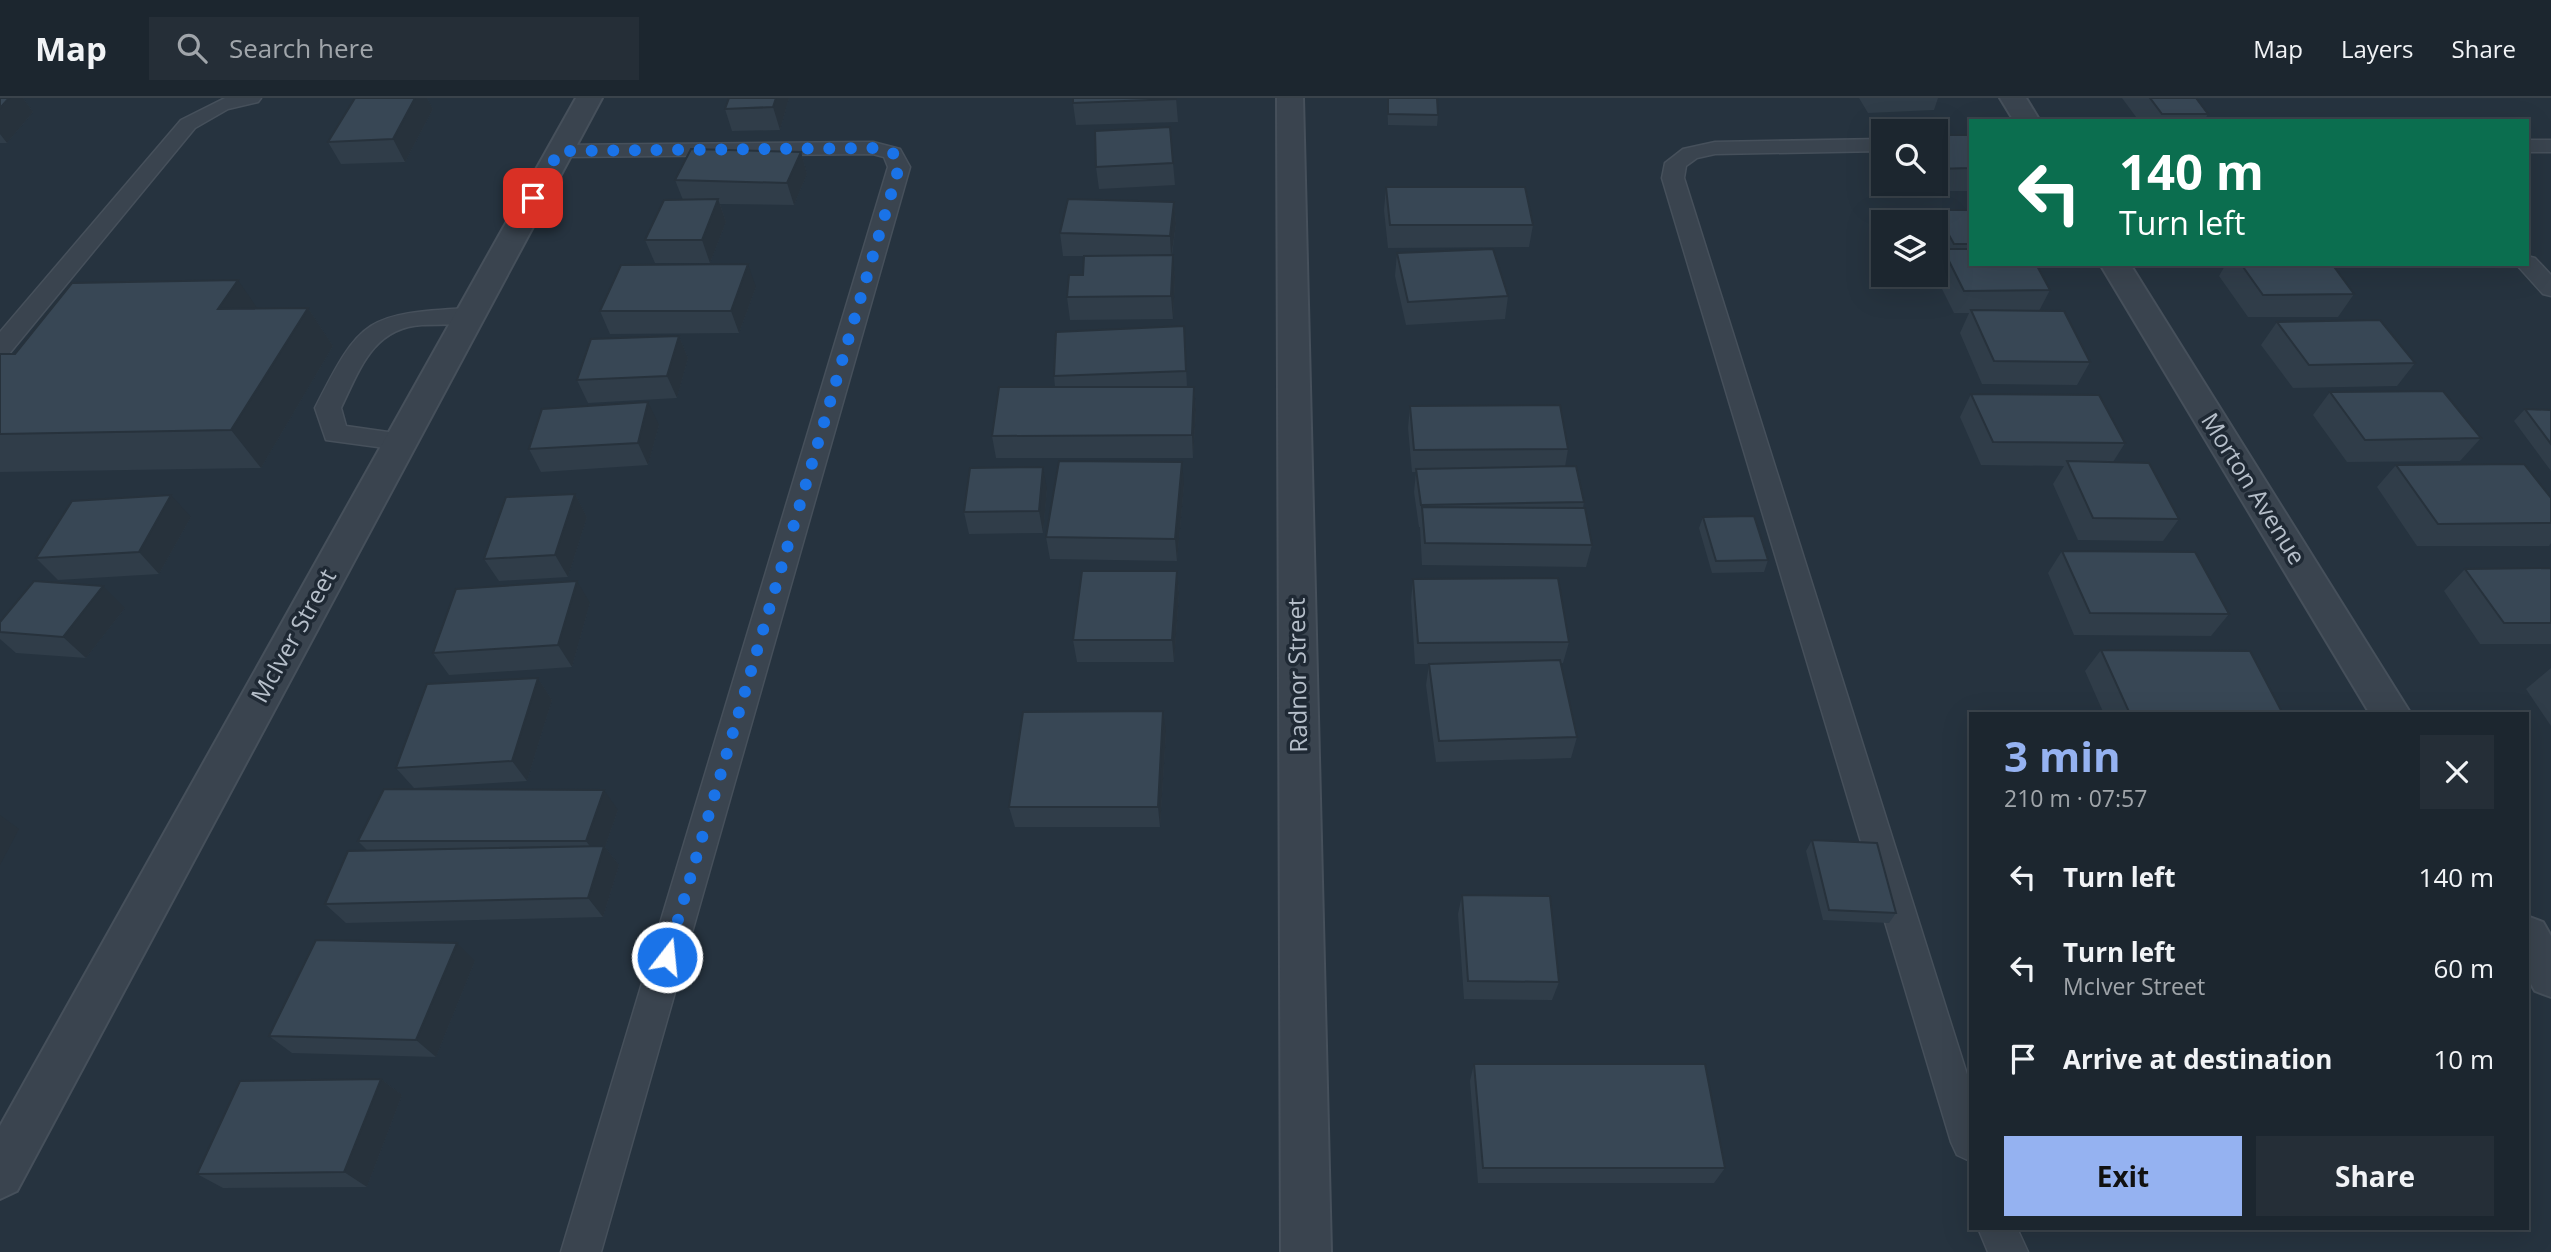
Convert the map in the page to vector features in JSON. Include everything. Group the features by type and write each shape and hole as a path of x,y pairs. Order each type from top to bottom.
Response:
{"street":[{"name":"McIver Street","path":"0,1174 589,98"},
{"name":"Radnor Street","path":"1290,98 1306,1252"},
{"path":"2013,98 2026,119"},
{"name":"Morton Avenue","path":"2116,266 2390,712"},
{"path":"2529,939 2551,975"}],"lane":[{"path":"0,348 188,124 221,105 251,98"},
{"path":"1871,145 1715,148 1690,152 1676,163 1673,178 1969,1139"},
{"path":"2529,146 2551,146"},
{"path":"559,151 873,148 893,153 899,167 581,1252"},
{"path":"2529,265 2551,289"},
{"path":"400,441 335,433 328,408 358,349 382,327 407,320 468,316"},
{"path":"1998,1230 2008,1252"}],"building":[{"path":"0,98 9,98 0,108"},
{"path":"355,98 415,98 393,139 328,142"},
{"path":"729,98 776,98 773,107 725,109"},
{"path":"1073,98 1176,98 1176,99 1073,103"},
{"path":"1388,98 1437,98 1438,115 1388,114"},
{"path":"2150,98 2196,98 2208,114 2162,114"},
{"path":"1170,127 1173,163 1096,167 1095,131"},
{"path":"1948,135 1969,135 1969,168 1948,169"},
{"path":"691,149 801,152 787,183 675,180"},
{"path":"1386,187 1525,187 1533,225 1390,225"},
{"path":"718,199 702,240 645,240 664,200"},
{"path":"1068,199 1174,202 1170,236 1060,233"},
{"path":"1948,210 1969,210 1969,244 1954,244 1948,233"},
{"path":"1493,249 1508,296 1408,302 1397,253"},
{"path":"1948,249 1969,249 1969,266 2037,266 2050,290 1964,291 1948,259"},
{"path":"1173,255 1171,296 1067,297 1069,275 1083,275 1084,256"},
{"path":"748,264 731,311 600,311 621,265"},
{"path":"2242,266 2333,266 2354,294 2263,295"},
{"path":"238,280 218,309 308,308 231,430 0,434 0,354 15,354 72,283"},
{"path":"1971,310 2064,311 2090,362 1994,361"},
{"path":"2380,320 2415,363 2309,365 2277,322"},
{"path":"1184,326 1186,371 1054,376 1056,332"},
{"path":"679,336 667,376 577,380 591,339"},
{"path":"999,387 1194,387 1192,435 992,436"},
{"path":"2443,391 2481,438 2365,440 2330,392"},
{"path":"1971,394 2099,395 2125,443 1993,442"},
{"path":"648,402 638,443 529,449 542,409"},
{"path":"1560,405 1568,449 1414,450 1410,406"},
{"path":"2525,409 2551,410 2551,444"},
{"path":"1059,461 1182,462 1175,539 1046,537"},
{"path":"2067,461 2149,463 2179,519 2093,518"},
{"path":"2524,464 2551,498 2551,523 2438,524 2396,465"},
{"path":"1576,466 1584,502 1421,505 1416,469"},
{"path":"1043,467 1039,511 964,512 970,468"},
{"path":"575,494 555,555 484,559 506,497"},
{"path":"171,495 139,552 36,558 72,501"},
{"path":"1422,507 1585,508 1592,545 1425,543"},
{"path":"1754,516 1768,560 1716,561 1703,517"},
{"path":"2062,551 2195,552 2229,614 2090,613"},
{"path":"2551,568 2551,623 2504,623 2465,569"},
{"path":"1082,571 1177,571 1172,640 1073,640"},
{"path":"1558,578 1569,642 1418,643 1413,579"},
{"path":"34,581 103,586 63,637 0,632 0,622"},
{"path":"577,581 558,645 433,653 456,589"},
{"path":"2101,650 2250,651 2282,712 2129,712"},
{"path":"1560,660 1577,737 1439,741 1429,664"},
{"path":"538,678 512,761 396,768 427,684"},
{"path":"1163,711 1158,807 1009,807 1023,712"},
{"path":"384,789 604,790 586,841 358,841"},
{"path":"1812,840 1877,843 1896,913 1829,910"},
{"path":"604,846 588,898 325,904 348,851"},
{"path":"1462,895 1550,896 1559,982 1468,981"},
{"path":"316,940 457,943 416,1040 269,1036"},
{"path":"1474,1064 1705,1064 1725,1168 1483,1168"},
{"path":"381,1079 344,1172 197,1174 240,1081"}],"route":[{"path":"533,198 559,151 873,148 893,153 899,167 667,957"}]}
